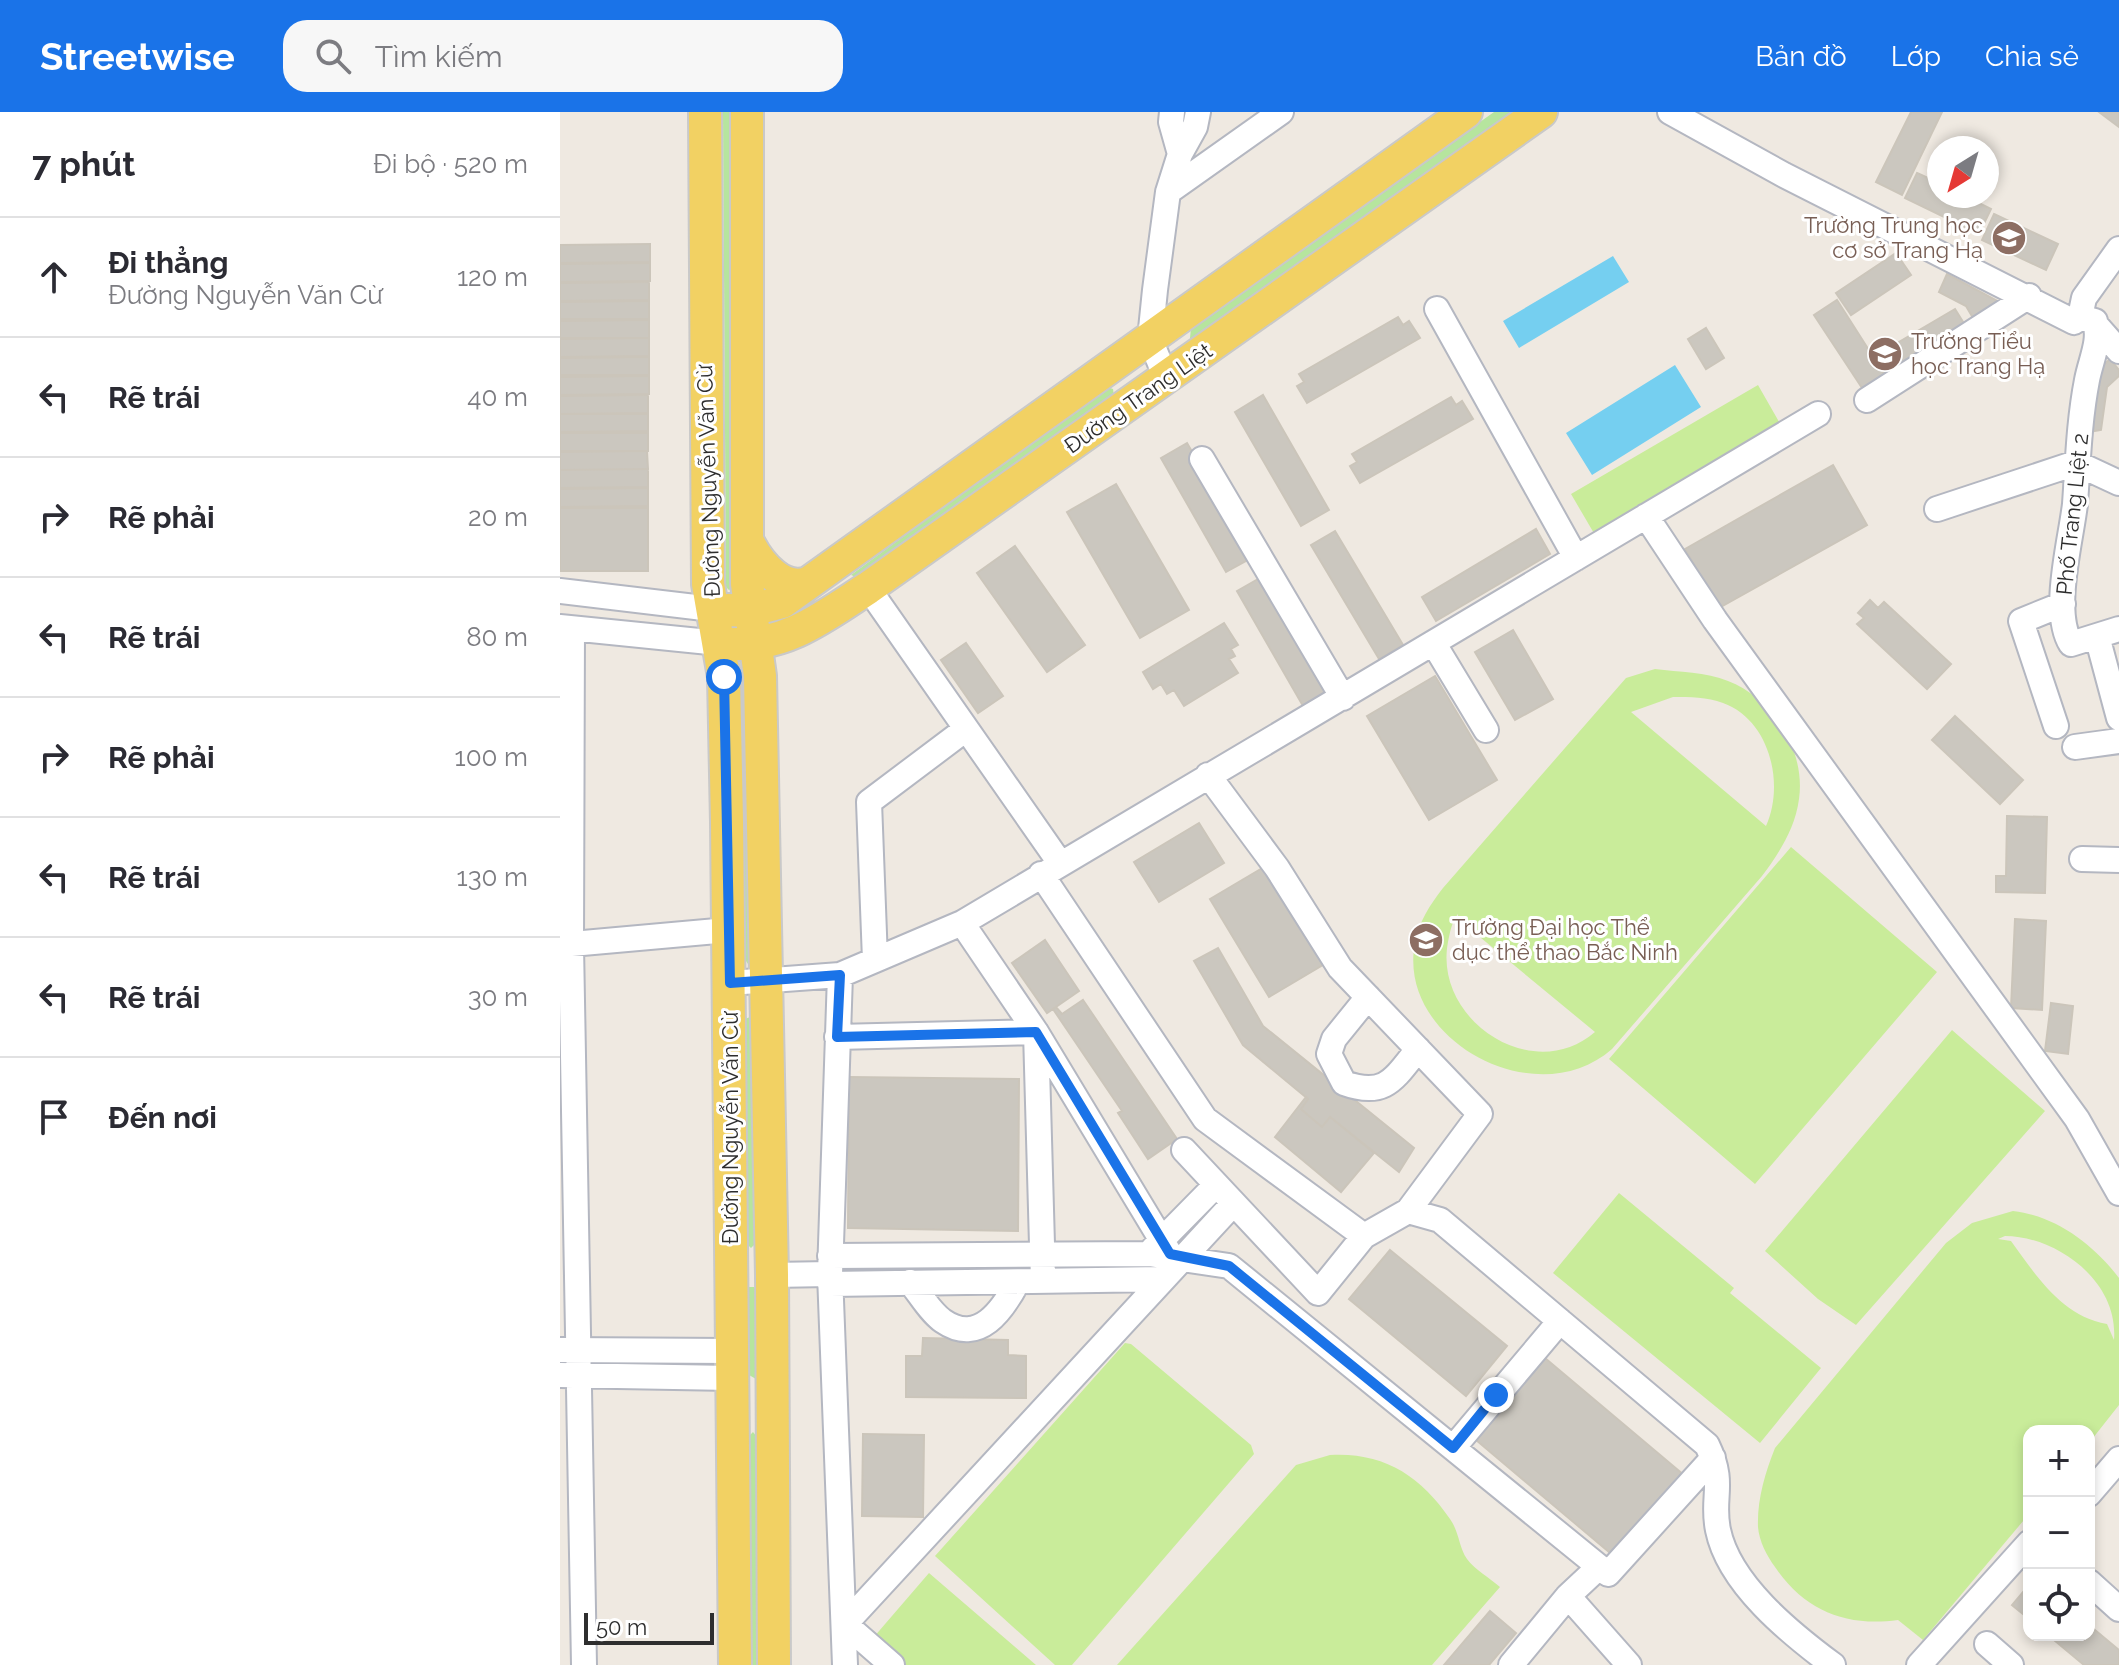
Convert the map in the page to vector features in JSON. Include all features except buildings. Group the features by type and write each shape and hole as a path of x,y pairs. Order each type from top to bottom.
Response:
{"main road":[{"name":"Đường Nguyễn Văn Cừ","path":"705,112 708,586 724,677 730,983 730,1378 735,1665"},
{"name":"Đường Nguyễn Văn Cừ","path":"747,112 748,611 760,676 772,1275 774,1665"},
{"name":"Đường Trang Liệt","path":"712,609 748,611 782,602 1466,112"},
{"name":"Đường Trang Liệt","path":"719,643 754,645 794,634 868,588 1541,112"},
{"path":"749,544 762,565 783,582 795,586 810,582"},
{"path":"731,1276 772,1275"},
{"path":"730,1378 772,1407"}],"street":[{"path":"1172,112 1171,122 1180,154"},
{"path":"1166,378 1150,339 1168,192 1180,154 1195,127 1198,112"},
{"path":"1168,192 1281,112"},
{"path":"1670,112 1784,175 2086,325 2119,351"},
{"name":"Phố Trang Liệt 2","path":"2108,633 2071,644 2066,635 2063,604 2087,377 2097,345 2086,325 2084,298 2119,249"},
{"path":"1867,400 2029,296"},
{"path":"1437,309 1576,558"},
{"path":"730,983 765,983 840,975 962,923 1818,414"},
{"path":"1202,459 1343,698"},
{"path":"1937,509 2076,463 2119,483"},
{"path":"1646,516 1715,620 2077,1119 2119,1193"},
{"path":"868,588 966,729 1205,1119 1364,1236"},
{"path":"560,591 712,609"},
{"path":"2056,726 2021,621 2063,604"},
{"path":"584,1665 570,1492 573,1092 565,945 566,628 719,643"},
{"path":"2108,633 2119,718"},
{"path":"1434,644 1486,730"},
{"path":"875,960 869,802 966,729"},
{"path":"2075,747 2119,741"},
{"path":"1184,1150 1232,1205 1318,1293 1364,1236 1408,1211 1480,1114 1340,968 1277,868 1208,775"},
{"path":"2082,859 2119,860"},
{"path":"962,923 1036,1032 1166,1250"},
{"path":"565,945 728,930"},
{"path":"840,975 830,1271 845,1665"},
{"path":"1368,997 1334,1039 1329,1054 1344,1083 1360,1089 1381,1088 1394,1080 1418,1049"},
{"path":"837,1037 1036,1032"},
{"path":"1036,1032 1043,1280"},
{"path":"560,1114 573,1092"},
{"path":"845,1624 1162,1279 1166,1250 1216,1185"},
{"path":"1166,1250 1232,1205"},
{"path":"1408,1211 1440,1220 1707,1445 1720,1484 1717,1526 1725,1558 1741,1581 1833,1665"},
{"path":"772,1275 830,1271 929,1247 1042,1255 1166,1250 1229,1266 1608,1574 1713,1458"},
{"path":"929,1247 920,1282 943,1321 968,1328 987,1324 1001,1313 1017,1283"},
{"path":"830,1271 920,1282 1162,1279"},
{"path":"1453,1448 1560,1321"},
{"path":"569,1350 730,1378"},
{"path":"569,1376 730,1378"},
{"path":"2095,1469 2119,1443"},
{"path":"2095,1487 2119,1459"},
{"path":"1919,1665 2023,1550"},
{"path":"1511,1665 1568,1596 1599,1567"},
{"path":"2095,1587 2119,1609"},
{"path":"1568,1596 1629,1665"},
{"path":"845,1624 892,1665"},
{"path":"1987,1644 2011,1665"}],"green space":[{"path":"723,112 731,112 733,588 729,590 726,587"},
{"path":"1494,112 1514,112 1190,338 1191,328"},
{"path":"1758,385 1782,427 1595,535 1571,494"},
{"path":"1107,387 1113,389 1114,396 856,577 851,575"},
{"path":"1655,669 1702,674 1728,681 1759,700 1783,728 1797,763 1800,781 1794,820 1762,876 1612,1049 1581,1068 1546,1074 1511,1070 1478,1057 1449,1036 1427,1009 1415,978 1415,943 1419,928 1443,888 1626,678","holes":["1673,697 1705,698 1723,703 1739,711 1752,723 1762,738 1773,773 1772,809 1766,826 1631,712","1458,914 1458,919 1595,1032 1570,1047 1544,1052 1517,1048 1493,1036 1472,1019 1456,997 1447,970 1448,942"]},
{"path":"747,813 751,963 748,964 744,958 743,817"},
{"path":"1791,847 1937,972 1755,1184 1609,1059"},
{"path":"750,1017 753,1022 755,1244 751,1248 746,1243 745,1019"},
{"path":"1952,1030 2045,1111 1856,1325 1818,1299 1765,1251"},
{"path":"1619,1193 1734,1288 1730,1293 1821,1368 1760,1443 1553,1273"},
{"path":"2013,1211 2059,1225 2098,1254 2119,1278 2119,1405 2095,1435 2095,1425 2023,1425 2023,1521 1923,1640 1898,1620 1879,1622 1844,1618 1828,1613 1800,1595 1775,1567 1764,1548 1758,1527 1759,1507 1775,1448 1946,1243 1972,1223","holes":["2005,1236 2024,1238 2063,1253 2095,1281 2106,1298 2113,1318 2114,1340 2107,1324 2091,1320 2063,1303 2040,1280 2011,1241 1998,1239"]},
{"path":"749,1287 754,1287 757,1293 756,1379 749,1375"},
{"path":"1125,1343 1131,1344 1251,1445 1254,1454 1072,1665 1055,1665 935,1556"},
{"path":"753,1432 757,1437 759,1665 752,1665 750,1435"},
{"path":"1330,1455 1349,1455 1383,1462 1413,1479 1450,1519 1467,1559 1500,1587 1432,1665 1117,1665 1296,1465"},
{"path":"929,1573 1036,1665 904,1665 873,1638"}],"water":[{"path":"1613,256 1629,282 1519,348 1503,321"},
{"path":"1675,365 1701,407 1592,475 1566,433"}],"place":[{"name":"Trường Trung học cơ sở Trang Hạ","path":"2009,238"},
{"name":"Trường Tiểu học Trang Hạ","path":"1885,354"},
{"name":"Trường Đại học Thể dục thể thao Bắc Ninh","path":"1426,940"}],"route":[{"path":"724,677 730,983 765,983 840,975 837,1037 1036,1032 1170,1254 1229,1266 1453,1448 1496,1395"}]}
